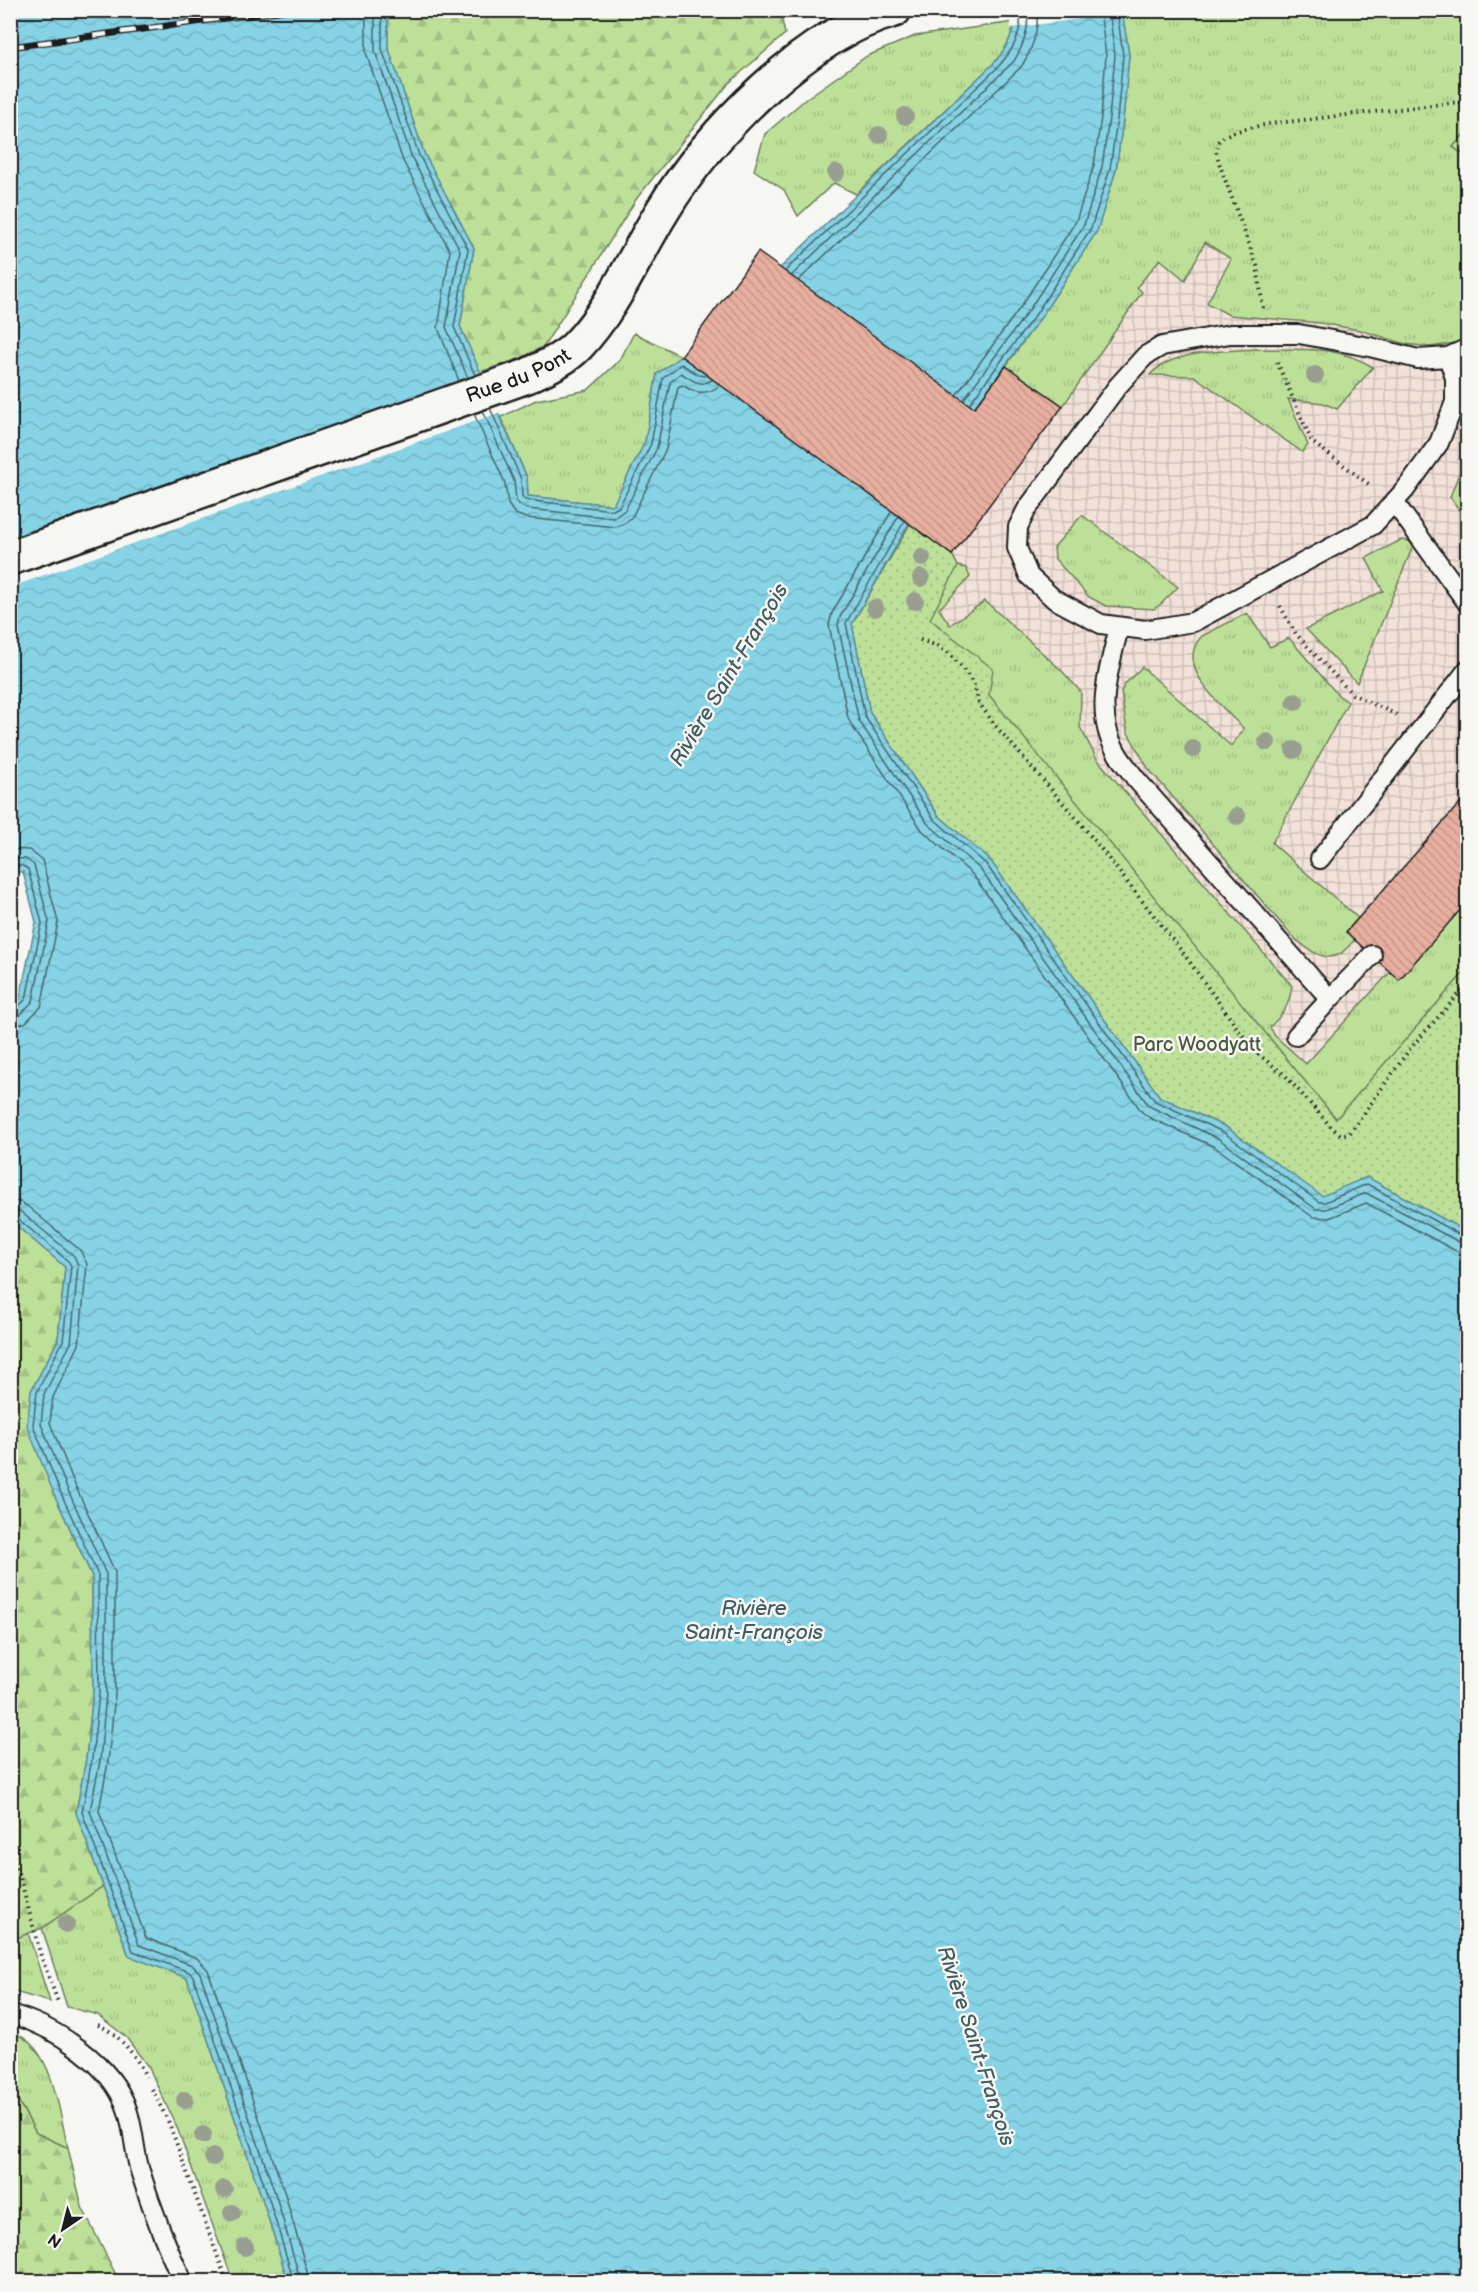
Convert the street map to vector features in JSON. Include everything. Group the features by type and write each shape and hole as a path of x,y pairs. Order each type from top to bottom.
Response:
{"street":[{"name":"Rue du Pont","path":"10,558 527,376 557,361 577,346 587,333 612,298 664,208 708,147 736,116 766,88 829,40 894,10"}],"lane":[{"path":"1448,357 1455,378 1455,402 1439,443 1394,502 1373,525 1193,622 1145,630 1101,624 1054,599 1029,576 1017,548 1018,527 1027,509 1117,387 1144,356 1162,346 1230,334 1299,334 1370,347 1418,359 1448,357 1467,348"},
{"path":"1394,502 1467,604"},
{"path":"1119,627 1104,695 1104,719 1115,750 1136,778 1330,999"},
{"path":"1320,859 1467,669"},
{"path":"1296,1036 1371,955"},
{"path":"10,2014 62,2037 82,2052 112,2081 127,2108 139,2169 183,2282"}],"path":[{"path":"1264,309 1257,266 1219,163 1217,142 1224,136 1242,129 1269,124 1467,101"},
{"path":"1276,358 1312,442 1394,502"},
{"path":"1296,634 1352,694 1422,727"},
{"path":"920,640 938,646 950,654 963,669 973,682 979,703 994,724 1082,825 1181,950 1240,1032 1258,1054 1285,1076 1341,1135 1350,1133 1409,1050 1467,984"},
{"path":"10,1857 20,1877 41,1956 62,2012"}],"shaded area":[{"path":"1122,11 1467,157 1467,969 1337,1119 681,356 758,252 974,407 1041,317 1068,273 1116,170 1129,55"}],"green space":[{"path":"388,10 780,11 785,34 729,83 637,198 544,346 521,358 480,372 460,326 474,248 424,153 388,47"},
{"path":"1122,11 1467,11 1467,131 1453,147 1467,157 1467,335 1456,343 1430,347 1406,344 1360,330 1320,323 1229,315 1207,303 1231,259 1205,242 1185,280 1160,259 1137,287 1142,292 1063,406 1006,366 1097,231 1116,170 1123,120 1129,55"},
{"path":"1015,22 1006,45 992,65 856,194 834,183 798,216 784,190 754,170 765,134 807,98 867,56 915,36"},
{"path":"1467,131 1467,157 1453,147"},
{"path":"634,333 681,356 657,374 645,442 613,505 528,496 527,478 501,417 536,400 588,390 620,360"},
{"path":"1257,349 1330,351 1358,359 1373,367 1337,409 1323,403 1288,399 1308,445 1302,452 1194,376 1150,375 1159,367 1185,356"},
{"path":"1467,452 1467,521 1450,497"},
{"path":"1082,515 1178,587 1154,609 1106,606 1089,597 1055,559 1054,547"},
{"path":"910,524 952,555 958,566 966,568 970,577 939,609 950,625 985,601 1061,670 1081,692 1080,727 1097,759 1292,986 1285,1009 1270,1027 1275,1036 1306,1064 1391,971 1400,979 1467,901 1467,969 1337,1119 927,673"},
{"name":"Parc Woodyatt","path":"910,524 952,555 958,566 930,619 993,669 989,695 1336,1119 1467,969 1467,1232 1367,1177 1322,1197 1226,1127 1160,1097 990,860 939,816 870,713 852,624"},
{"path":"1401,540 1409,541 1413,546 1357,683 1306,629 1383,591 1366,558"},
{"path":"1247,613 1270,647 1289,638 1338,695 1348,702 1272,843 1358,918 1346,932 1355,940 1342,953 1334,957 1314,952 1292,936 1148,768 1127,731 1121,692 1125,684 1142,667 1231,746 1244,729 1204,686 1193,660 1194,648 1202,636"},
{"path":"11,1221 65,1267 58,1340 31,1391 54,1494 92,1576 93,1693 86,1759 76,1812 103,1886 42,1928 19,1937 11,1934"},
{"path":"103,1886 129,1956 187,1978 288,2281 233,2281 178,2130 149,2068 126,2037 98,2015 67,2007 42,1928"},
{"path":"28,1933 50,2002 11,1991 11,1934 19,1937"},
{"path":"10,2032 24,2038 36,2049 45,2064 57,2099 68,2148 36,2133 11,2087"},
{"path":"10,2087 36,2133 68,2148 82,2207 119,2281 11,2281"}],"water":[{"name":"Rivière Saint-François","path":"11,11 388,11 388,47 424,153 474,248 460,326 527,478 528,496 613,505 645,442 657,374 681,356 780,268 992,65 1007,45 1015,22 1122,11 1129,55 1123,120 1116,170 1097,231 1041,317 974,408 852,624 870,713 938,815 990,860 1160,1097 1226,1127 1322,1196 1367,1177 1467,1232 1467,2281 288,2281 187,1978 129,1956 76,1813 86,1759 93,1693 92,1576 54,1494 27,1426 31,1391 58,1340 65,1267 11,1221 10,1006 20,997 36,922 23,872 10,872"}],"pier":[{"path":"1011,10 1125,10 1126,13 1011,28"},
{"path":"483,371 501,412 11,587 11,540"}],"building":[{"path":"758,252 974,408 1006,366 1063,406 952,555 681,356"},
{"path":"1468,794 1468,901 1399,980 1346,932"}],"railway":[{"path":"10,47 285,10"}]}
